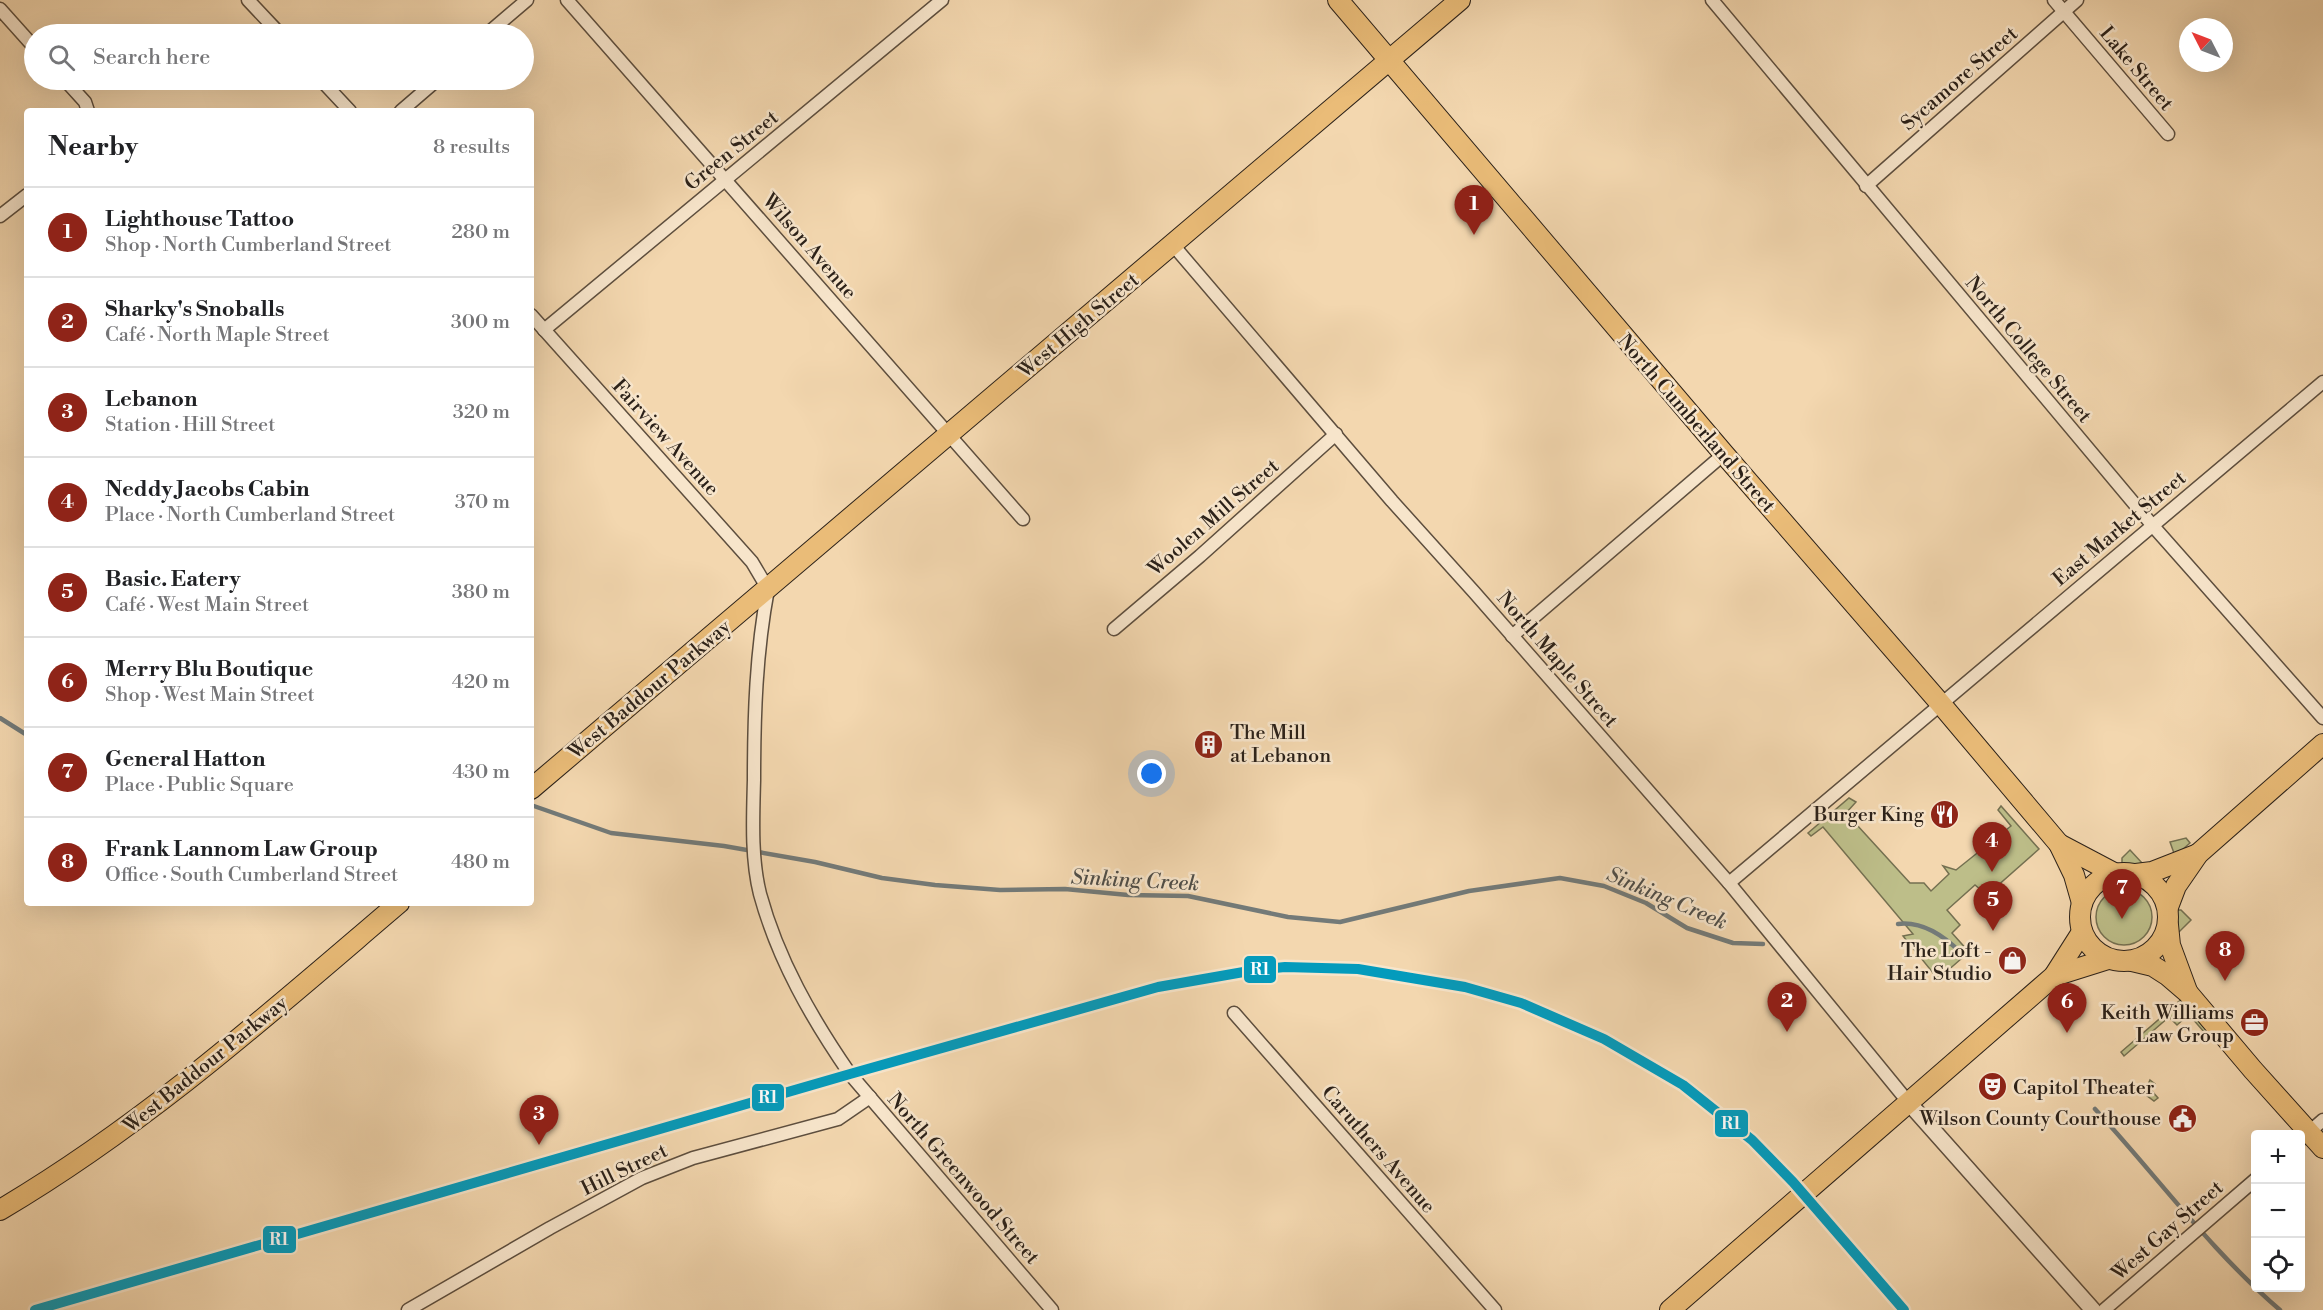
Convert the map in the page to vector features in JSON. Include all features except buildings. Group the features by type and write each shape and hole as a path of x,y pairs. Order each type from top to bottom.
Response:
{"main road":[{"name":"North Cumberland Street","path":"1338,0 2059,844 2074,875 2082,903"},
{"name":"West High Street","path":"768,589 1460,0"},
{"name":"West Baddour Parkway","path":"537,784 768,589"},
{"path":"2199,854 2152,872 2114,873 2094,884 2082,903 2079,913 2082,932 2092,949 2108,959 2119,962 2144,957 2155,949 2164,938 2176,886 2199,854 2323,744"},
{"name":"North Cumberland Street","path":"2059,844 2114,873"},
{"path":"2136,874 2153,883 2159,890 2168,916 2170,945 2188,993"},
{"name":"West Baddour Parkway","path":"0,1210 99,1146 190,1079 395,906"},
{"path":"1670,1310 2054,976 2082,932"},
{"path":"2054,976 2108,959"},
{"path":"2132,961 2152,966 2167,975 2188,993 2253,1070 2311,1131 2323,1148"}],"street":[{"path":"248,0 271,24"},
{"path":"499,24 527,0"},
{"name":"Wilson Avenue","path":"567,0 1023,519"},
{"name":"Green Street","path":"544,330 942,0"},
{"name":"North College Street","path":"1712,0 2153,526 2323,718"},
{"name":"Lake Street","path":"2054,0 2168,134"},
{"name":"Sycamore Street","path":"1866,186 2077,0"},
{"path":"0,9 24,36"},
{"path":"74,90 85,102 87,108"},
{"path":"330,90 347,108"},
{"path":"404,108 425,90"},
{"path":"0,216 24,197"},
{"name":"North Maple Street","path":"1173,244 1392,501 1729,883 1909,1102"},
{"name":"Fairview Avenue","path":"534,318 752,562 768,589"},
{"name":"East Market Street","path":"1729,883 2323,382"},
{"name":"Woolen Mill Street","path":"1114,629 1200,556 1336,434"},
{"path":"1512,636 1724,454"},
{"name":"North Greenwood Street","path":"768,589 760,632 753,831 756,873 760,894 769,919 797,988 834,1050 870,1097 1052,1310"},
{"name":"Caruthers Avenue","path":"1234,1013 1495,1310"},
{"name":"Hill Street","path":"408,1310 512,1249 642,1178 693,1158 838,1119 870,1097"},
{"path":"1909,1102 2093,1310"},
{"name":"West Gay Street","path":"2104,1310 2251,1183"}],"green space":[{"path":"1849,798 1856,802 1846,813 1910,883 1924,883 1931,891 1949,874 1943,866 1956,870 2011,826 1998,810 2001,806 2039,849 1987,895 1975,885 1947,910 1960,925 1952,933 1969,952 1938,979 1903,936 1913,934 1823,827 1811,836 1808,833"},
{"path":"2186,838 2190,843 2175,856 2170,842"},
{"path":"2130,850 2143,864 2122,865 2122,858"},
{"path":"2124,889 2135,891 2144,897 2150,906 2152,917 2150,928 2144,937 2135,943 2124,945 2113,943 2104,937 2098,928 2096,917 2098,906 2104,897 2113,891"},
{"path":"2177,910 2181,910 2191,920 2178,933 2175,932"},
{"path":"2182,999 2210,1032 2211,1040 2178,1002"},
{"path":"2172,1008 2175,1011 2178,1009 2186,1017 2177,1025 2169,1017 2124,1056 2121,1052"},
{"path":"2150,1080 2155,1084 2151,1090 2158,1098 2154,1101 2146,1095"}],"waterway":[{"name":"Sinking Creek","path":"0,718 24,733"},
{"name":"Sinking Creek","path":"534,806 611,833 724,846 815,862 882,878 1000,890 1065,889 1128,895 1188,896 1288,917 1340,922 1469,891 1560,878 1604,886 1646,903 1687,928 1733,943 1763,944"},
{"name":"Sinking Creek","path":"1898,924 1924,927 1961,953"},
{"name":"Sinking Creek","path":"2095,1109 2230,1263 2280,1310"}],"railway":[{"path":"656,1130 1089,1006 1188,981 1290,967 1342,969 1420,978 1498,995 1568,1022 1637,1057 1701,1098 1753,1141 1799,1187 1904,1310"}],"transit line":[{"name":"R1","path":"35,1310 1158,987 1285,967 1358,969 1465,987 1521,1003 1604,1039 1683,1085 1752,1140 1793,1182 1904,1310"}],"place":[{"name":"Lighthouse Tattoo","path":"1474,235"},
{"name":"The Mill at Lebanon","path":"1209,744"},
{"name":"Burger King","path":"1945,814"},
{"name":"Neddy Jacobs Cabin","path":"1992,872"},
{"name":"General Hatton","path":"2122,919"},
{"name":"Basic. Eatery","path":"1993,931"},
{"name":"The Loft - Hair Studio","path":"2013,961"},
{"name":"Frank Lannom Law Group","path":"2225,981"},
{"name":"Keith Williams Law Group","path":"2255,1023"},
{"name":"Sharky's Snoballs","path":"1787,1032"},
{"name":"Merry Blu Boutique","path":"2067,1033"},
{"name":"Capitol Theater","path":"1992,1087"},
{"name":"Wilson County Courthouse","path":"2182,1118"},
{"name":"Lebanon","path":"539,1145"}]}
